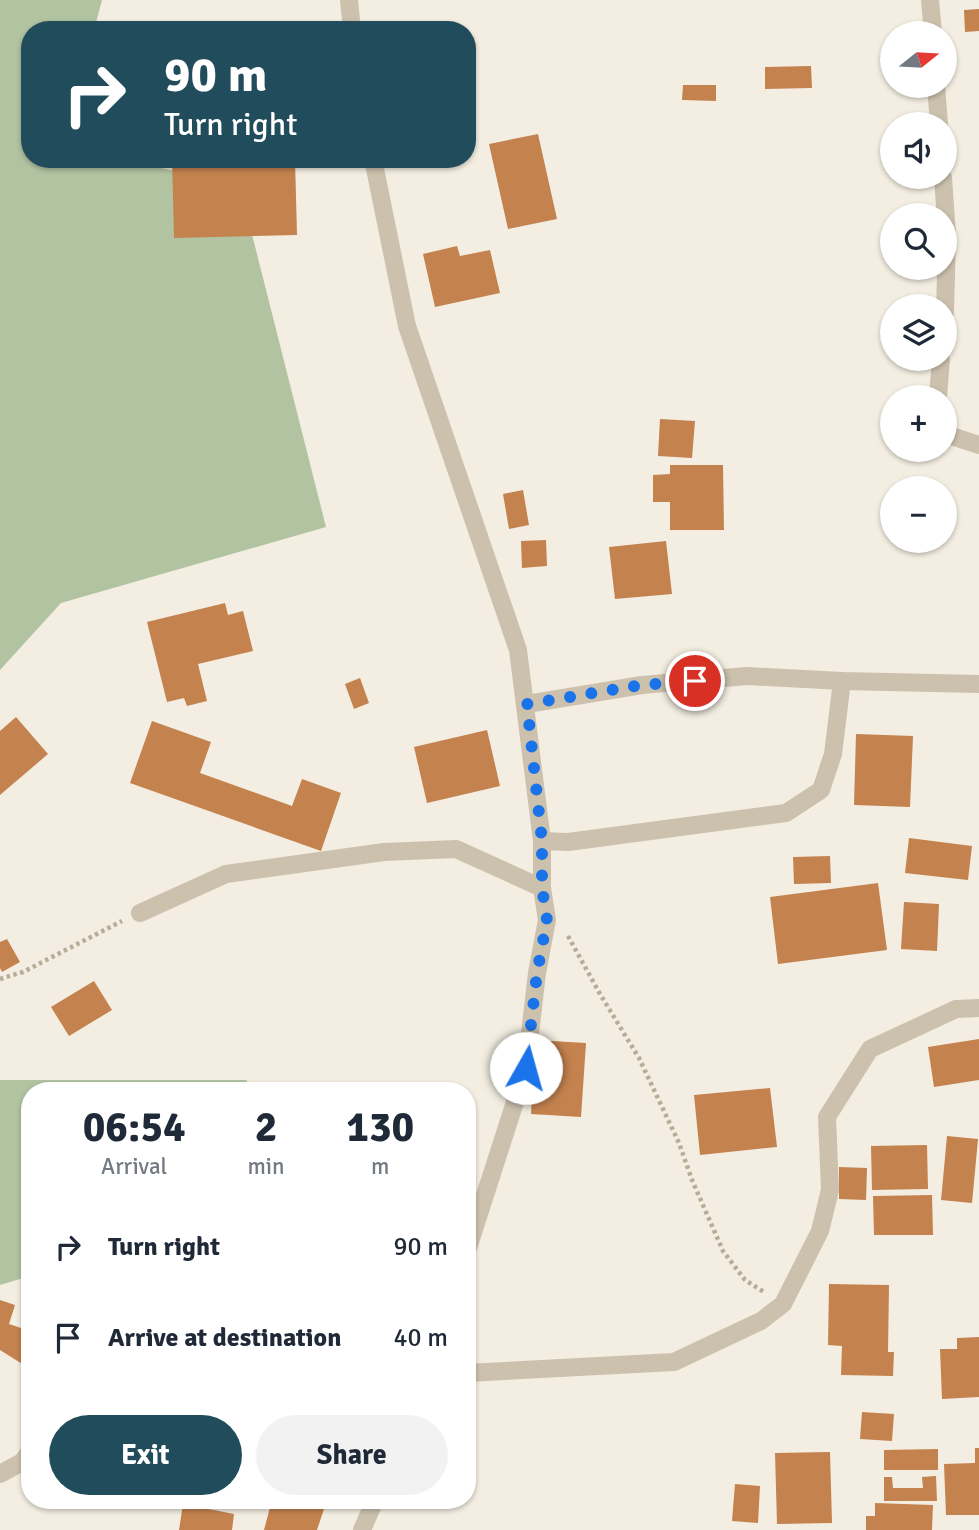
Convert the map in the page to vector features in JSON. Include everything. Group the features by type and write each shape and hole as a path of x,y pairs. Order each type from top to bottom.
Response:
{"street":[{"path":"349,0 351,21"},
{"path":"930,0 932,21"},
{"path":"375,168 407,326 518,650 527,704 542,841 542,888 547,920 537,973 526,1068 476,1223"},
{"path":"944,189 947,236 945,294"},
{"path":"957,438 979,444"},
{"path":"527,704 642,685 747,676 979,684"},
{"path":"542,841 568,842 786,813 821,790 833,754 842,681"},
{"path":"140,913 226,874 384,852 456,849 542,888"},
{"path":"476,1373 674,1362 761,1321 783,1304 820,1231 830,1190 827,1117 870,1049 956,1009 979,1008"},
{"path":"0,1474 21,1463"},
{"path":"362,1530 371,1509"}],"path":[{"path":"0,979 23,972 140,913"},
{"path":"568,935 639,1058 680,1143 692,1180 723,1251 745,1280 783,1304"}],"green space":[{"path":"0,0 102,0 96,21 21,21 21,168 161,168 239,183 326,527 61,603 0,670"},
{"path":"0,1080 247,1080 21,1082 21,1279 0,1285"}],"building":[{"path":"979,9 979,31 965,32 964,10"},
{"path":"811,66 812,88 765,89 765,67"},
{"path":"683,85 716,85 716,101 682,100"},
{"path":"538,134 557,219 508,229 489,144"},
{"path":"172,168 295,168 297,235 174,238"},
{"path":"457,246 460,256 490,250 500,293 435,307 423,254"},
{"path":"660,419 695,421 692,458 658,456"},
{"path":"670,465 723,465 724,530 670,530 670,502 653,502 653,475 670,474"},
{"path":"523,490 529,525 509,529 503,494"},
{"path":"546,540 547,566 522,568 521,541"},
{"path":"666,541 672,594 615,599 609,547"},
{"path":"225,603 228,615 243,611 253,651 198,664 207,701 187,706 184,698 167,702 147,622"},
{"path":"360,678 369,703 354,709 345,684"},
{"path":"16,717 48,754 0,795 0,731"},
{"path":"152,721 211,742 200,773 292,806 302,779 341,793 321,851 130,783"},
{"path":"487,730 500,786 427,803 414,747"},
{"path":"856,734 913,736 910,807 854,805"},
{"path":"909,838 972,846 968,880 905,873"},
{"path":"830,856 831,883 794,884 793,857"},
{"path":"878,883 887,950 778,964 770,897"},
{"path":"904,902 939,904 937,951 901,949"},
{"path":"7,939 20,962 2,972 0,942"},
{"path":"94,981 112,1010 69,1036 51,1007"},
{"path":"979,1039 979,1080 934,1087 928,1047"},
{"path":"535,1040 586,1043 581,1117 531,1114"},
{"path":"770,1088 777,1147 700,1155 694,1095"},
{"path":"947,1136 978,1139 972,1203 941,1200"},
{"path":"927,1145 928,1189 872,1190 871,1146"},
{"path":"839,1167 867,1168 866,1200 839,1199"},
{"path":"932,1195 933,1235 874,1235 873,1196"},
{"path":"829,1284 889,1285 888,1352 894,1352 893,1376 841,1375 842,1346 828,1345"},
{"path":"0,1300 15,1305 9,1324 21,1328 21,1363 0,1350"},
{"path":"979,1337 979,1397 942,1399 940,1349 957,1349 957,1338"},
{"path":"862,1412 894,1414 892,1441 860,1439"},
{"path":"975,1448 979,1448 979,1515 946,1515 944,1464 975,1463"},
{"path":"938,1449 938,1470 884,1470 884,1450"},
{"path":"830,1452 832,1523 777,1524 775,1453"},
{"path":"936,1476 937,1501 884,1501 884,1477 892,1477 893,1488 923,1488 922,1477"},
{"path":"735,1484 760,1486 758,1523 732,1521"},
{"path":"875,1503 933,1505 932,1530 866,1530 866,1516 875,1516"},
{"path":"182,1509 208,1509 234,1514 232,1530 179,1530"},
{"path":"270,1509 324,1509 317,1530 264,1530"}],"route":[{"path":"526,1068 537,973 547,920 542,888 542,841 527,704 642,685 695,681"}]}
